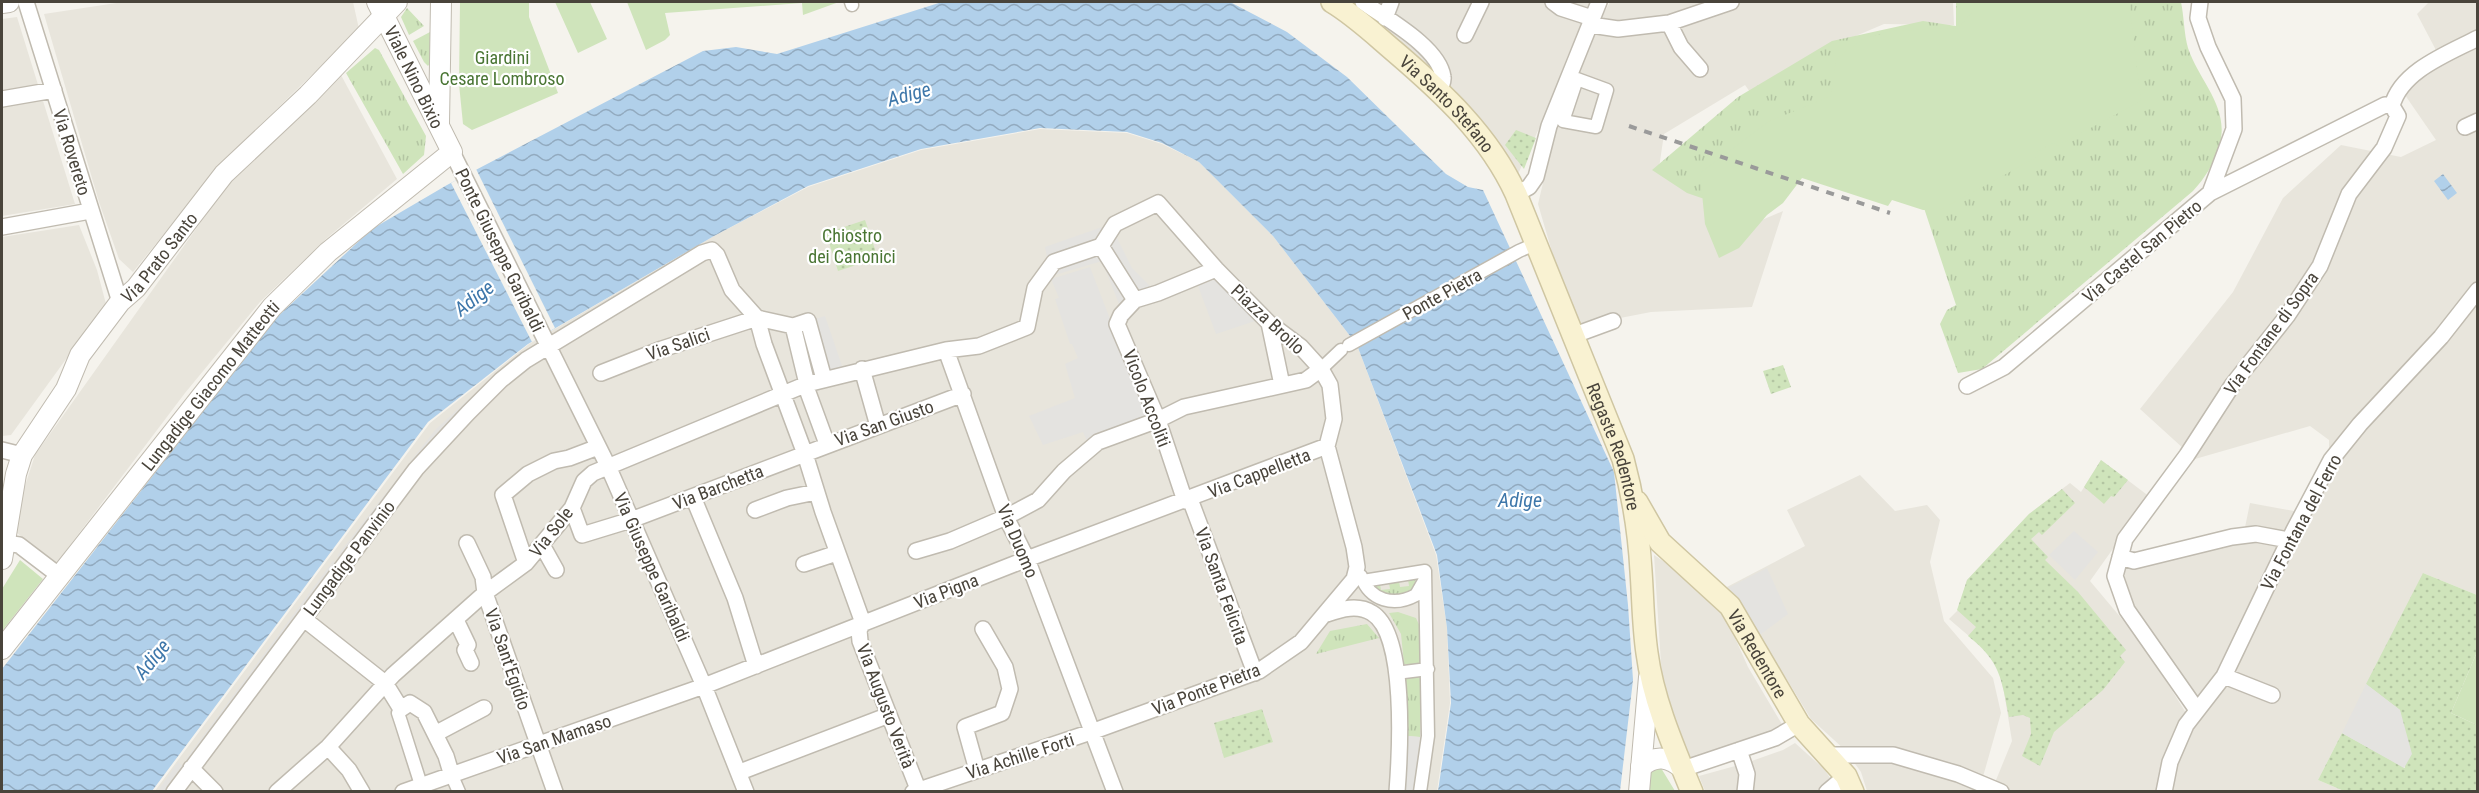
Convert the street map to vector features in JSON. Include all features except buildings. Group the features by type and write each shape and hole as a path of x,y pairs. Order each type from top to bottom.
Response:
{"main road":[{"name":"Via Santo Stefano","path":"1332,2 1372,32 1440,90 1483,137 1516,194 1528,242"},
{"name":"Regaste Redentore","path":"1528,242 1572,336 1623,459 1632,490 1645,641 1650,671 1692,792"},
{"name":"Via Redentore","path":"1632,490 1660,542 1730,606 1799,724 1828,755 1849,784"},
{"path":"1638,541 1660,542"}],"street":[{"path":"2,3 9,2"},
{"name":"Via Rovereto","path":"26,2 120,302"},
{"path":"439,126 441,2"},
{"path":"1363,2 1426,48 1439,67 1443,78 1440,90"},
{"path":"1385,18 1391,2"},
{"path":"1464,35 1481,2"},
{"path":"1553,2 1592,22 1618,29 1670,23 1731,2"},
{"path":"1516,194 1529,186 1536,177 1549,126 1599,2"},
{"name":"Via Castel San Pietro","path":"1967,386 2004,367 2210,193 2234,129 2233,99 2208,47 2198,18 2200,2"},
{"name":"Viale Nino Bixio","path":"386,6 410,70 452,152"},
{"name":"Via Prato Santo","path":"4,551 16,474 22,455 66,389 80,355 120,302 136,288 224,174 308,95 386,6"},
{"path":"1670,23 1681,47 1700,69"},
{"name":"Via Fontane di Sopra","path":"2120,557 2125,539 2187,455 2233,384 2287,316 2320,266 2349,194 2385,148 2398,116 2392,106 2403,82 2440,58 2478,38"},
{"path":"410,70 426,78 436,72 440,66"},
{"path":"2,99 54,90"},
{"path":"2210,193 2385,105 2392,106"},
{"name":"Ponte Giuseppe Garibaldi","path":"452,152 546,342"},
{"name":"Lungadige Giacomo Matteotti","path":"2,649 272,307 328,252 452,152"},
{"name":"Piazza Broilo","path":"1101,246 1115,224 1158,203 1216,269 1269,323 1301,347 1321,369"},
{"path":"2,227 90,212"},
{"name":"Ponte Pietra","path":"1321,369 1345,348 1528,242"},
{"path":"1101,246 1135,300 1216,269"},
{"name":"Via Sole","path":"281,788 328,747 385,683 485,593 526,563 572,508 584,482 593,473 806,384 946,350 980,346 1027,327 1035,288 1054,262 1101,246"},
{"name":"Lungadige Panvinio","path":"174,792 416,469 501,380 546,342 573,330 692,259 712,250 717,255 732,290 757,318"},
{"name":"Via Fontana del Ferro","path":"2164,792 2174,750 2186,725 2221,681 2289,540 2331,460 2360,424 2441,337 2478,291"},
{"name":"Vicolo Accoliti","path":"1135,300 1121,315 1118,324 1158,420 1187,500"},
{"path":"757,318 793,326 808,321 824,379"},
{"name":"Via Salici","path":"601,373 662,349 757,318"},
{"name":"Via Augusto Verità","path":"757,318 863,623 859,630 860,640 889,715 922,790"},
{"path":"1572,336 1613,321"},
{"path":"1269,323 1282,385"},
{"path":"793,326 806,384 827,444"},
{"name":"Via Giuseppe Garibaldi","path":"546,342 608,466 704,686 746,792"},
{"name":"Via Duomo","path":"946,350 1006,518 1027,559 1094,731 1115,792"},
{"path":"862,369 878,426"},
{"path":"916,551 950,541 1006,518 1038,500 1064,471 1098,442 1158,420 1184,407 1306,380 1321,369 1330,385 1335,419 1327,446 1360,574 1371,593 1379,601 1409,603 1417,609 1426,629"},
{"name":"Via San Giusto","path":"805,454 963,394"},
{"name":"Via Cappelletta","path":"1187,500 1327,446"},
{"path":"526,563 503,495 528,474 554,461 598,447"},
{"path":"2,450 22,455"},
{"name":"Via Barchetta","path":"572,508 582,534 631,520 805,454"},
{"path":"755,510 787,498 816,492"},
{"path":"693,497 735,598 756,666"},
{"name":"Via Pigna","path":"704,686 1027,559 1187,500"},
{"name":"Via Santa Felicita","path":"1187,500 1255,673"},
{"path":"2197,710 2127,610 2115,576 2120,557 2134,561 2232,537 2256,534 2289,540"},
{"name":"Via Sant'Egidio","path":"467,543 483,577 485,593 555,792"},
{"name":"Via Prato Santo","path":"4,551 19,545 61,577"},
{"path":"542,545 556,570"},
{"path":"804,564 837,553"},
{"path":"1360,574 1425,571 1428,736 1420,792"},
{"name":"Via Ponte Pietra","path":"1094,731 1255,673 1301,642 1360,574"},
{"path":"1394,602 1416,595 1426,578"},
{"path":"1327,614 1341,609 1369,611 1377,617 1389,634 1396,659 1399,736 1397,792"},
{"path":"304,619 385,683 401,709"},
{"path":"456,620 468,645 465,650 471,663"},
{"path":"976,770 965,727 1002,713 1010,689 1005,667 983,628"},
{"path":"1404,672 1428,669"},
{"path":"1639,792 1650,671"},
{"path":"2221,681 2272,695"},
{"name":"Via San Mamaso","path":"403,792 704,686"},
{"path":"421,785 398,713 410,703 424,712 446,756 459,792"},
{"path":"435,734 484,708"},
{"path":"740,772 889,715"},
{"path":"1641,766 1650,759 1664,758 1675,762 1683,769 1775,738 1799,724"},
{"name":"Via Achille Forti","path":"922,790 1094,731"},
{"path":"328,747 349,770 362,792"},
{"path":"1739,750 1747,774 1744,792"},
{"path":"1828,755 1893,754 1958,774 2001,792"},
{"path":"191,768 215,792"},
{"path":"1827,792 1849,784"}],"shaded area":[{"path":"123,2 353,2 359,29 223,161 133,272 119,259 99,202 44,14"},
{"path":"1343,2 1591,2 1547,111 1518,174 1489,129 1454,89 1402,43"},
{"path":"1610,2 1953,2 1954,25 1884,24 1837,44 1770,120 1745,85 1664,134 1659,168 1696,185 1722,237 1783,211 1752,307 1651,312 1574,327 1538,204 1559,116 1578,59"},
{"path":"2429,2 2477,2 2477,595 2423,573 2404,768 2342,733 2318,780 2344,791 2169,791 2173,765 2203,707 2130,603 2122,562 2242,542 2250,503 2299,512 2329,457 2329,440 2310,426 2195,459 2140,409 2233,292 2283,198 2341,145 2401,157 2436,140 2396,82 2438,54 2417,14"},
{"path":"17,17 75,204 2,216 2,19"},
{"path":"341,75 397,179 327,238 260,302 185,393 55,565 17,533 22,495 35,455 228,184 274,135"},
{"path":"1040,129 1127,133 1162,144 1199,162 1273,236 1357,345 1436,555 1447,628 1450,703 1437,791 154,792 430,423 529,344 714,236 808,187 921,150"},
{"path":"79,225 97,270 106,304 11,435 2,436 2,237"},
{"path":"1108,225 1132,268 1153,289 1121,309 1102,261 1051,276 1045,247"},
{"path":"1090,267 1148,418 1088,443 1083,432 1043,445 1029,416 1075,398 1065,364 1078,358 1070,344 1055,299 1059,298 1051,279"},
{"path":"1214,280 1258,320 1216,334 1198,286"},
{"path":"825,316 842,366 810,377 793,326"},
{"path":"504,367 507,370 344,561 337,556 435,430"},
{"path":"2101,460 2150,497 2090,581 2143,644 2186,713 2167,760 2159,791 2010,792 1994,785 2012,741 1997,665 1984,649 1949,619 1958,610 1967,580 2029,514 2070,483 2081,492"},
{"path":"1860,475 1895,511 1927,505 1940,520 1930,562 1944,621 1993,678 2001,713 1979,791 1867,791 1861,772 1845,750 1811,719 1786,678 1765,655 1725,588 1805,546 1787,510"},
{"path":"2074,531 2098,552 2075,580 2049,555"},
{"path":"1654,555 1696,583 1723,611 1748,667 1783,726 1740,744 1691,758 1664,710"},
{"path":"333,561 340,566 192,764 186,759"},
{"path":"1767,568 1788,614 1757,637 1728,588"},
{"path":"2366,684 2400,710 2412,754 2404,768 2342,733"},
{"path":"1408,736 1420,737 1413,791 1401,792"},
{"path":"1795,743 1824,769 1839,791 1705,791 1699,776 1746,763 1783,750"},
{"path":"178,762 184,767 166,791 157,792"}],"green space":[{"name":"Giardini Cesare Lombroso","path":"460,2 529,2 529,17 558,93 472,130 463,124 459,84"},
{"path":"555,2 590,2 607,39 578,53"},
{"path":"627,2 839,2 803,15 802,3 665,13 670,35 646,50"},
{"path":"1956,2 2181,2 2188,48 2218,108 2222,133 2211,165 2193,191 1982,369 1958,373 1940,324 1947,310 1956,305 1924,208 1798,169 1748,214 1687,193 1652,170 1738,97 1832,41 1923,21 1956,26"},
{"path":"1981,2 2129,2 2141,101 2057,146 2054,142 2037,152 2039,156 1940,210 1923,210 1892,200 1888,206 1802,178 1783,203 1767,215 1739,248 1719,258 1705,224 1700,173 1768,122 1831,96 1836,59 1863,39 1892,31 1958,28"},
{"path":"407,8 424,26 409,35 401,17"},
{"path":"430,32 431,62 428,66 413,41"},
{"path":"375,48 379,50 426,136 424,155 403,174 346,73"},
{"path":"1516,130 1536,138 1524,169 1505,145"},
{"name":"Chiostro dei Canonici","path":"865,220 878,258 838,271 826,233"},
{"path":"1783,365 1791,387 1771,394 1763,371"},
{"path":"2101,460 2128,480 2114,497 2111,496 2104,504 2084,487"},
{"path":"2062,489 2075,503 2042,535 2039,532 2031,539 2048,557 2045,560 2078,592 2126,650 2120,656 2125,662 2103,690 2054,732 2040,766 2022,756 2031,734 2030,718 2023,715 2009,717 1998,672 1987,654 1968,636 1976,627 1957,610 1967,580 2029,514"},
{"path":"20,560 43,579 2,631 2,589"},
{"path":"2423,573 2477,595 2477,652 2451,713 2477,725 2477,791 2344,791 2318,780 2342,733 2405,768 2400,710 2366,684"},
{"path":"1416,578 1413,589 1397,595 1382,592 1372,585 1380,584 1381,590 1390,589 1389,583 1399,581 1400,587 1409,586 1408,579"},
{"path":"1398,612 1416,618 1421,629 1421,664 1404,664 1401,634 1389,613"},
{"path":"1367,624 1379,638 1316,654 1330,631"},
{"path":"2477,652 2477,725 2451,713"},
{"path":"1422,677 1420,737 1408,736 1404,678"},
{"path":"1262,709 1273,742 1224,758 1214,723"},
{"path":"1661,768 1675,791 1644,792 1649,771"}],"water":[{"name":"Adige","path":"942,2 1230,2 1287,32 1347,77 1446,174 1468,187 1483,190 1614,472 1628,605 1633,680 1620,791 1438,791 1451,703 1447,628 1437,555 1357,345 1273,236 1199,162 1162,143 1127,132 1040,128 921,149 808,186 714,236 528,344 428,422 152,791 2,791 2,669 275,319 372,229 447,185 703,51 736,47 777,54"},
{"path":"2443,174 2457,193 2448,200 2434,181"}],"pier":[{"path":"476,169 555,328 532,342 451,183"}],"railway":[{"path":"1629,126 1890,213"}]}
